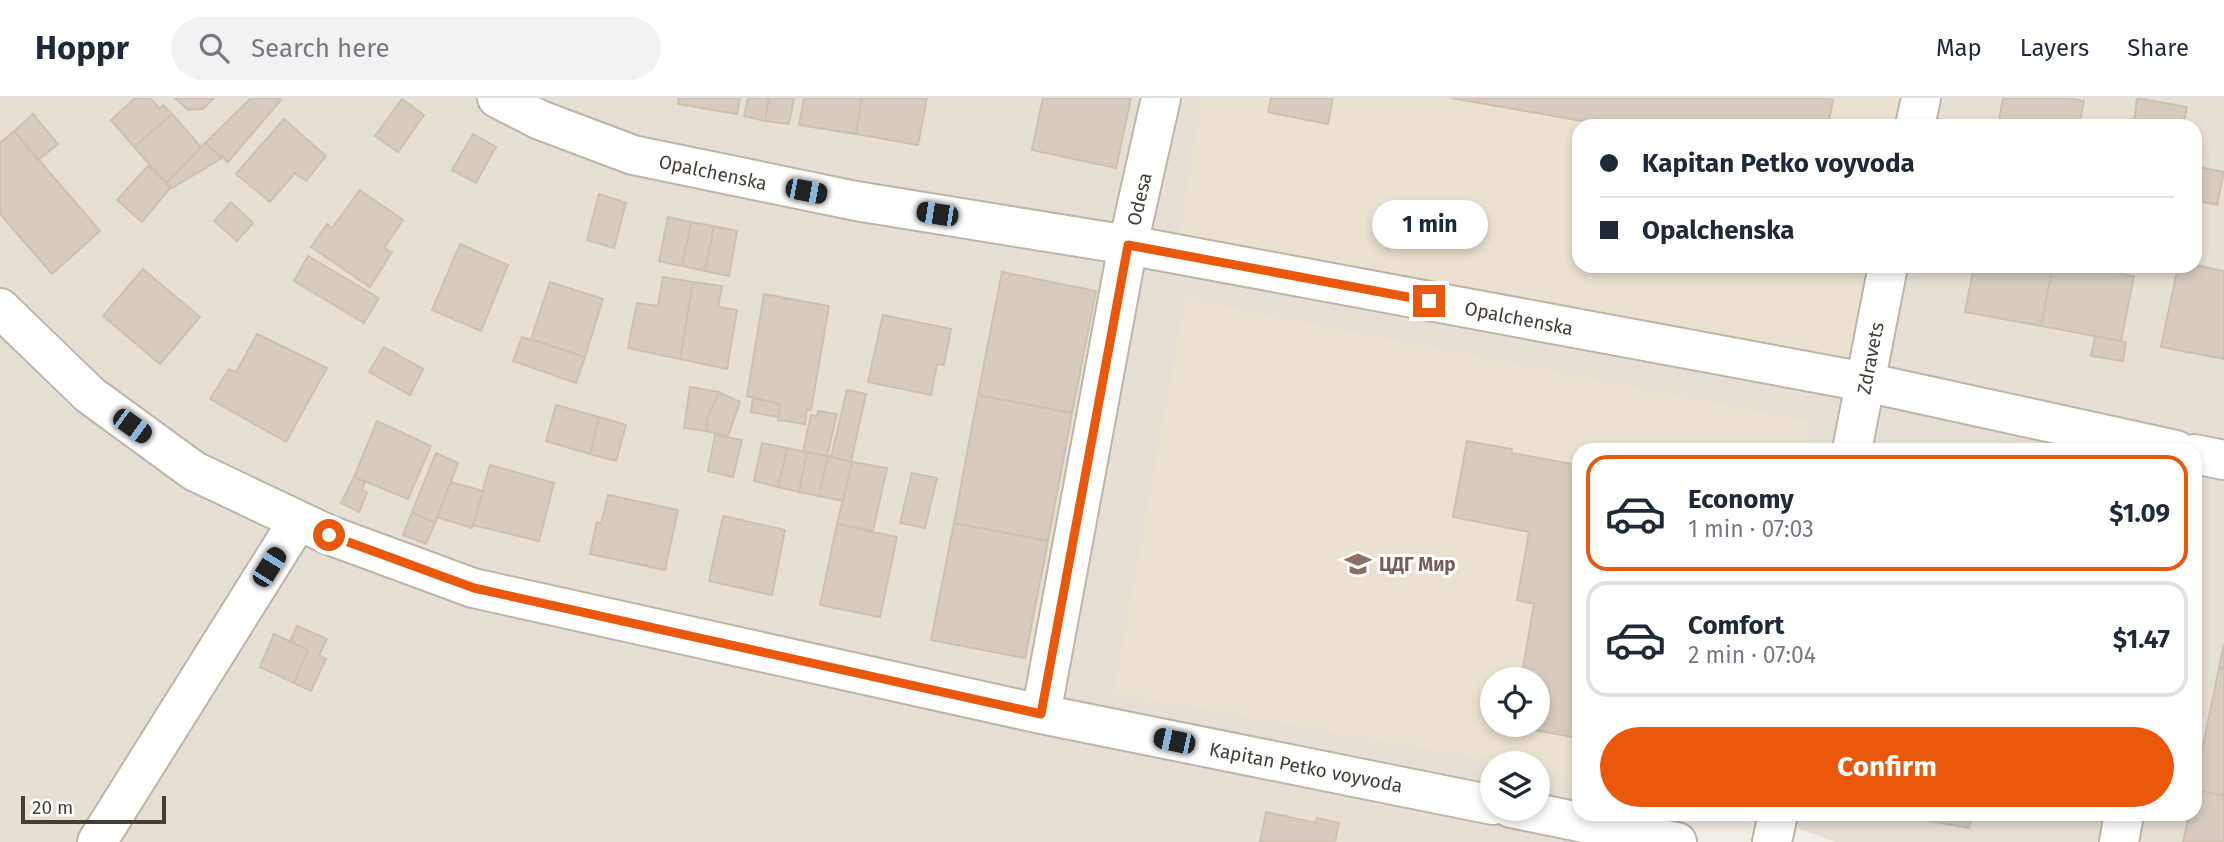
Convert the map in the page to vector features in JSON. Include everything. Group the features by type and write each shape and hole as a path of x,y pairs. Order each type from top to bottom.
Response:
{"street":[{"name":"Opalchenska","path":"497,98 540,120 633,155 856,201 1128,245 1865,382 2065,438 2111,443"},
{"name":"Odesa","path":"1041,714 1128,245 1161,98"},
{"path":"1916,119 1921,98"},
{"name":"Zdravets","path":"1853,443 1887,273"},
{"name":"Kapitan Petko voyvoda","path":"0,308 90,396 194,471 329,535 474,588 1041,714 1480,802"},
{"path":"2202,456 2224,460"},
{"path":"97,842 298,521"},
{"path":"1550,816 1572,821"},
{"path":"1574,821 1676,842"},
{"path":"1773,842 1777,821"},
{"path":"2119,842 2123,821"}],"shaded area":[{"path":"0,98 2224,98 2224,842 1835,842 1779,821 2202,821 2202,443 1572,443 1572,814 1567,842 0,842"},
{"path":"1203,98 1910,98 1906,119 1572,119 1572,273 1880,273 1862,376 1179,237"},
{"name":"ЦДГ Мир","path":"1185,299 1810,422 1806,443 1572,443 1572,775 1550,771 1550,751 1480,751 1480,758 1114,693"}],"building":[{"path":"135,98 150,98 160,109 163,105 172,114 134,147 111,120"},
{"path":"175,98 214,98 203,109 188,110"},
{"path":"251,98 281,100 228,162 205,143"},
{"path":"679,98 740,98 737,114 678,104"},
{"path":"748,98 769,98 765,121 744,116"},
{"path":"769,98 794,98 789,124 765,121"},
{"path":"804,98 862,98 856,134 799,125"},
{"path":"862,98 927,98 918,145 856,134"},
{"path":"1043,98 1131,98 1116,168 1032,150"},
{"path":"1271,98 1333,98 1328,124 1268,112"},
{"path":"1451,98 1833,100 1829,119 1572,119"},
{"path":"2003,98 2067,98 2084,101 2080,119 1999,119"},
{"path":"2137,98 2187,107 2184,119 2134,119"},
{"path":"402,99 424,115 398,152 375,136"},
{"path":"33,114 58,144 38,160 14,131"},
{"path":"172,114 201,147 166,183 134,147"},
{"path":"284,119 326,156 306,181 295,173 270,202 236,174"},
{"path":"14,131 100,231 52,274 0,214 0,143"},
{"path":"473,134 496,147 476,183 452,170"},
{"path":"205,143 222,158 172,188 166,183"},
{"path":"148,166 171,187 142,222 117,200"},
{"path":"2202,168 2224,172 2217,205 2202,202"},
{"path":"360,190 403,220 384,248 392,252 370,287 311,247 327,224 332,228"},
{"path":"599,194 626,203 614,248 587,240"},
{"path":"231,202 253,223 237,241 214,221"},
{"path":"668,217 691,222 682,266 659,261"},
{"path":"691,222 714,226 705,271 682,266"},
{"path":"714,226 737,231 729,276 705,271"},
{"path":"460,244 508,265 481,331 432,310"},
{"path":"308,256 379,298 364,323 294,281"},
{"path":"2202,267 2224,271 2224,359 2161,347 2177,273 2202,273"},
{"path":"143,269 200,317 160,364 103,316"},
{"path":"1002,272 1096,291 1072,413 978,395"},
{"path":"1973,273 2052,273 2041,326 1965,312"},
{"path":"2052,273 2118,273 2134,276 2121,341 2041,326"},
{"path":"663,277 693,282 680,359 628,348 637,303 658,306"},
{"path":"550,282 603,299 585,357 531,339"},
{"path":"693,282 722,286 718,307 737,310 727,369 680,359"},
{"path":"764,294 829,306 811,410 807,409 805,424 778,420 780,404 747,396"},
{"path":"883,315 951,329 944,365 937,364 931,395 868,382"},
{"path":"257,334 327,368 286,442 210,399 229,369 236,372"},
{"path":"2095,336 2126,342 2123,361 2091,356"},
{"path":"522,337 585,357 576,383 513,361"},
{"path":"384,347 423,369 410,395 369,372"},
{"path":"690,387 719,392 708,416 706,431 684,428"},
{"path":"847,390 866,394 851,461 831,457"},
{"path":"719,392 740,402 728,436 706,431 708,416"},
{"path":"978,395 1072,413 1048,541 954,523"},
{"path":"753,398 780,404 778,417 751,412"},
{"path":"556,405 599,417 590,454 546,441"},
{"path":"818,411 837,414 827,456 803,451 811,415 817,416"},
{"path":"599,417 626,425 616,461 590,454"},
{"path":"377,421 431,446 408,499 354,477"},
{"path":"715,435 742,440 733,477 708,471"},
{"path":"1467,441 1512,449 1512,453 1572,464 1572,737 1550,733 1550,667 1523,667 1534,604 1517,600 1529,532 1453,517"},
{"path":"762,443 787,448 778,487 754,481"},
{"path":"787,448 807,452 799,492 778,487"},
{"path":"807,452 828,456 819,496 799,492"},
{"path":"436,453 458,463 435,523 412,512"},
{"path":"828,456 852,462 843,501 819,496"},
{"path":"852,462 887,468 873,531 837,524"},
{"path":"490,465 554,483 539,541 473,525"},
{"path":"912,473 937,478 925,528 900,523"},
{"path":"354,477 365,482 362,490 367,493 359,512 341,503"},
{"path":"451,482 483,491 472,528 437,517"},
{"path":"608,495 678,510 665,570 590,554 597,522 601,524"},
{"path":"412,512 435,523 426,544 403,535"},
{"path":"723,516 785,530 772,595 709,581"},
{"path":"954,523 1048,541 1025,658 931,640"},
{"path":"837,524 897,537 880,617 820,605"},
{"path":"297,626 327,639 319,655 326,659 311,691 294,683 308,650 290,641"},
{"path":"274,634 308,650 294,683 260,667"},
{"path":"2224,644 2224,669 2219,668"},
{"path":"2219,668 2224,669 2224,796 2202,791 2202,750"},
{"path":"2202,791 2224,796 2224,842 2183,842 2188,821 2202,821"},
{"path":"1266,812 1316,823 1317,818 1339,823 1335,842 1260,842"},
{"path":"1931,821 1970,821 1969,828"}],"place":[{"name":"ЦДГ Мир","path":"1358,564"}],"route":[{"path":"329,535 474,588 1041,714 1128,245 1429,301"}]}
